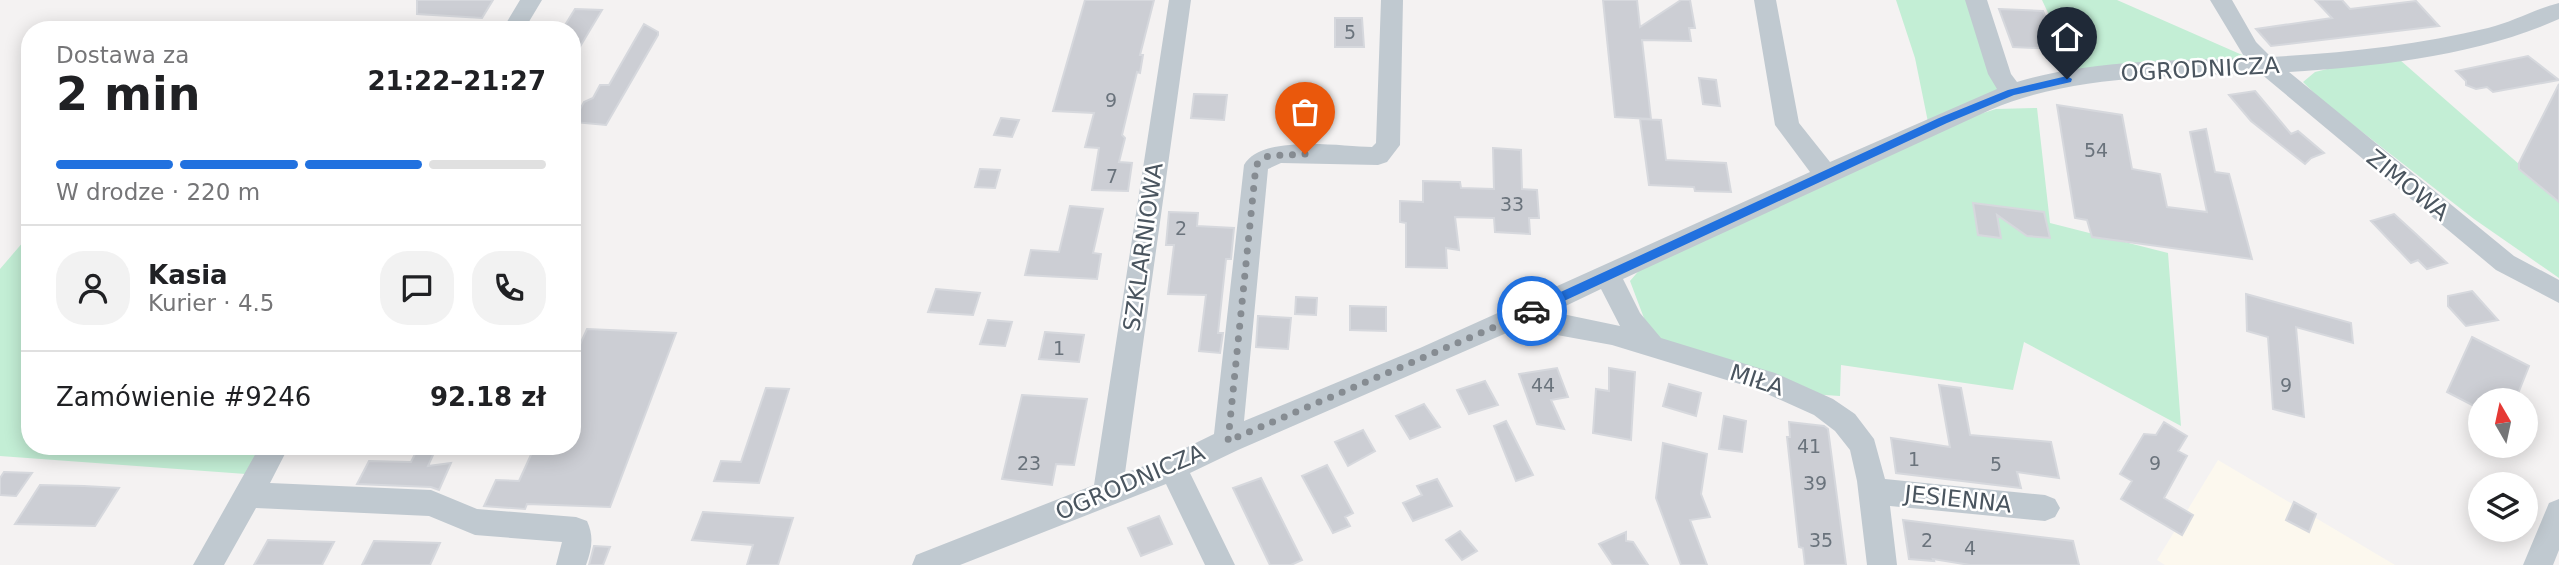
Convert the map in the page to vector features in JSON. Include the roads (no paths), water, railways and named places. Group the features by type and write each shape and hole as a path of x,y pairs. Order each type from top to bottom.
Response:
{"street":[{"path":"518,21 531,0"},
{"name":"SZKLARNIOWA","path":"1107,495 1180,0"},
{"path":"1228,441 1256,165 1268,156 1281,154 1378,156 1388,145 1392,0"},
{"path":"1765,0 1787,125 1826,175"},
{"path":"1976,0 2000,74 2011,92"},
{"name":"ZIMOWA","path":"2221,0 2247,47 2265,65 2505,263 2559,293"},
{"name":"OGRODNICZA","path":"928,565 972,545 1173,468 1228,441 1517,317 2011,92 2089,76 2373,56 2480,40 2529,24 2559,9"},
{"path":"1608,276 1630,320 1652,347"},
{"name":"MIŁA","path":"1517,317 1588,328 1790,390 1823,407 1849,425 1861,440 1882,565"},
{"path":"208,565 270,455"},
{"path":"1173,468 1220,565"},
{"name":"JESIENNA","path":"1871,491 2045,508"},
{"path":"248,495 431,503 475,522 576,530 577,548 571,565"},
{"path":"2538,565 2559,512"}]}
